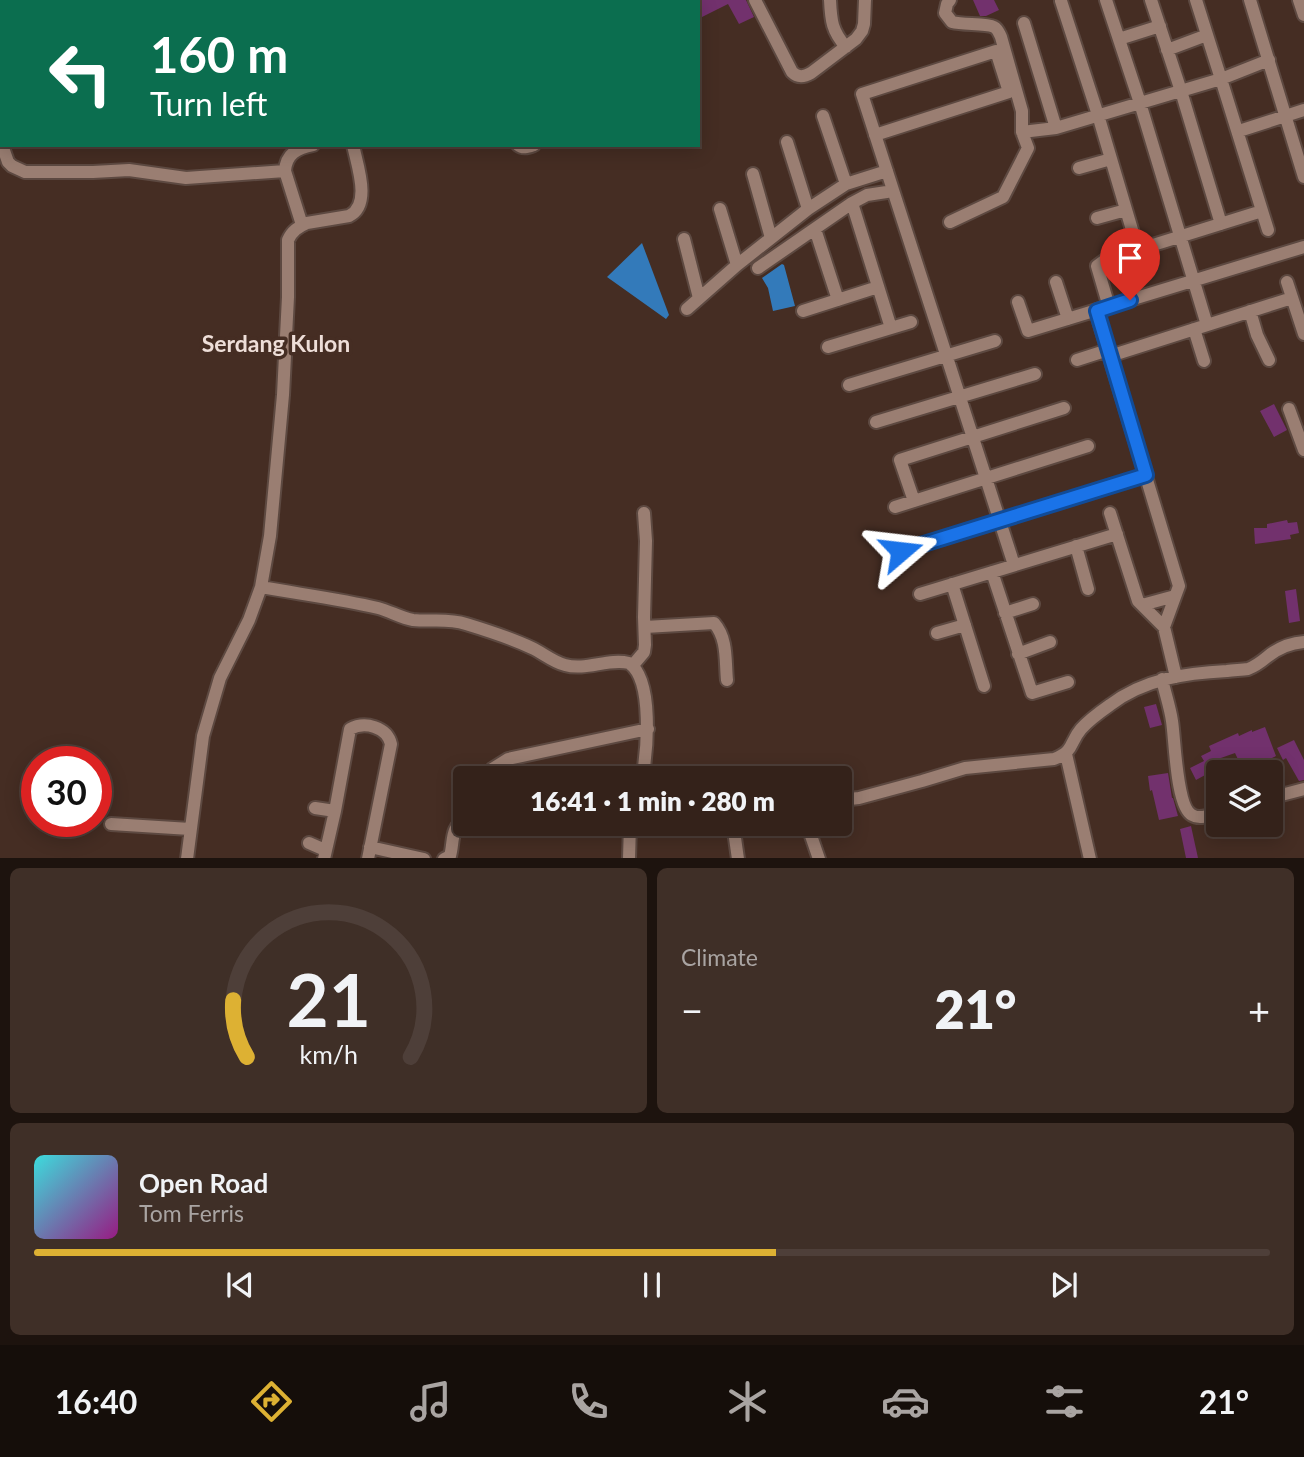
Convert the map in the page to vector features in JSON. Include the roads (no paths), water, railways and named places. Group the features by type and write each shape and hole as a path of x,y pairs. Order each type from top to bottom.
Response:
{"street":[{"path":"755,0 792,72 805,77 856,39 864,24 865,0"},
{"path":"830,0 832,25 836,36 846,47"},
{"path":"950,0 945,13 952,22 997,29 1022,111 1022,132 1028,148 1003,197 950,222"},
{"path":"1106,0 1207,325"},
{"path":"1151,0 1221,224"},
{"path":"1196,0 1268,230"},
{"path":"1250,0 1304,177"},
{"path":"1300,0 1304,15"},
{"path":"1061,1 1138,250"},
{"path":"1024,23 1056,128"},
{"path":"1119,39 1160,26"},
{"path":"1167,50 1207,35"},
{"path":"875,135 1009,92 996,51 862,94 875,135 887,171 893,191 1000,520 1014,565"},
{"path":"1022,132 1056,128 1098,116 1221,79 1269,60"},
{"path":"1239,131 1304,110"},
{"path":"823,116 846,184"},
{"path":"788,142 808,209"},
{"path":"2,147 8,162 25,172 129,170 186,178 285,171"},
{"path":"302,147 290,156 285,171 302,225"},
{"path":"187,858 203,736 220,678 249,620 261,587 271,536 283,395 288,297 287,246 291,234 302,225 349,216 359,208 362,200 361,189 353,147"},
{"path":"1079,168 1111,159"},
{"path":"687,309 808,209 846,184 887,171"},
{"path":"753,174 771,238"},
{"path":"758,268 852,203 867,195 893,191"},
{"path":"852,203 891,328"},
{"path":"720,209 737,265"},
{"path":"1097,218 1126,210"},
{"path":"1164,627 1179,586 1109,353 1097,266 1105,260 1262,211"},
{"path":"815,229 838,300"},
{"path":"684,239 699,298"},
{"path":"1018,302 1028,331 1304,247"},
{"path":"1056,282 1069,319"},
{"path":"1287,282 1304,334"},
{"path":"803,311 878,287"},
{"path":"1077,360 1194,329 1292,298"},
{"path":"1250,312 1269,360"},
{"path":"828,347 911,321"},
{"path":"1194,329 1204,361"},
{"path":"849,385 995,341"},
{"path":"876,422 1035,374"},
{"path":"914,501 900,460 1064,408"},
{"path":"1289,409 1304,450"},
{"path":"895,507 1088,446"},
{"path":"901,551 1146,475"},
{"path":"633,665 644,652 644,513"},
{"path":"1110,513 1138,601 1164,627 1176,677"},
{"path":"920,594 1117,534"},
{"path":"1076,546 1088,589"},
{"path":"992,572 1032,694 1068,682"},
{"path":"952,584 984,686"},
{"path":"261,587 380,609 414,620 444,619 463,622 517,641 564,665 582,667 623,662 633,665 641,678 648,729 644,766"},
{"path":"1142,605 1175,596"},
{"path":"1005,613 1033,604"},
{"path":"645,627 714,623 720,630 724,645 727,680"},
{"path":"937,634 965,625"},
{"path":"1018,654 1049,642"},
{"path":"852,799 922,782 965,768 1054,758 1066,754 1084,726 1112,703 1135,690 1162,679 1248,669 1292,643 1304,642"},
{"path":"1162,679 1172,721 1185,807 1197,817 1206,816"},
{"path":"309,843 325,854 350,729 358,726 380,729 389,736 391,744 369,853 415,858"},
{"path":"497,766 508,759 648,729"},
{"path":"1066,754 1090,858"},
{"path":"1283,795 1304,789"},
{"path":"315,808 335,811"},
{"path":"112,824 190,829"},
{"path":"446,858 450,856 454,836"},
{"path":"629,858 630,836"},
{"path":"734,836 737,858"},
{"path":"811,836 819,858"}],"water":[{"path":"642,243 669,315 666,319 607,277"},
{"path":"782,264 795,306 773,311 768,288 762,278"}],"district":[{"name":"Serdang Kulon","path":"276,343"}]}
